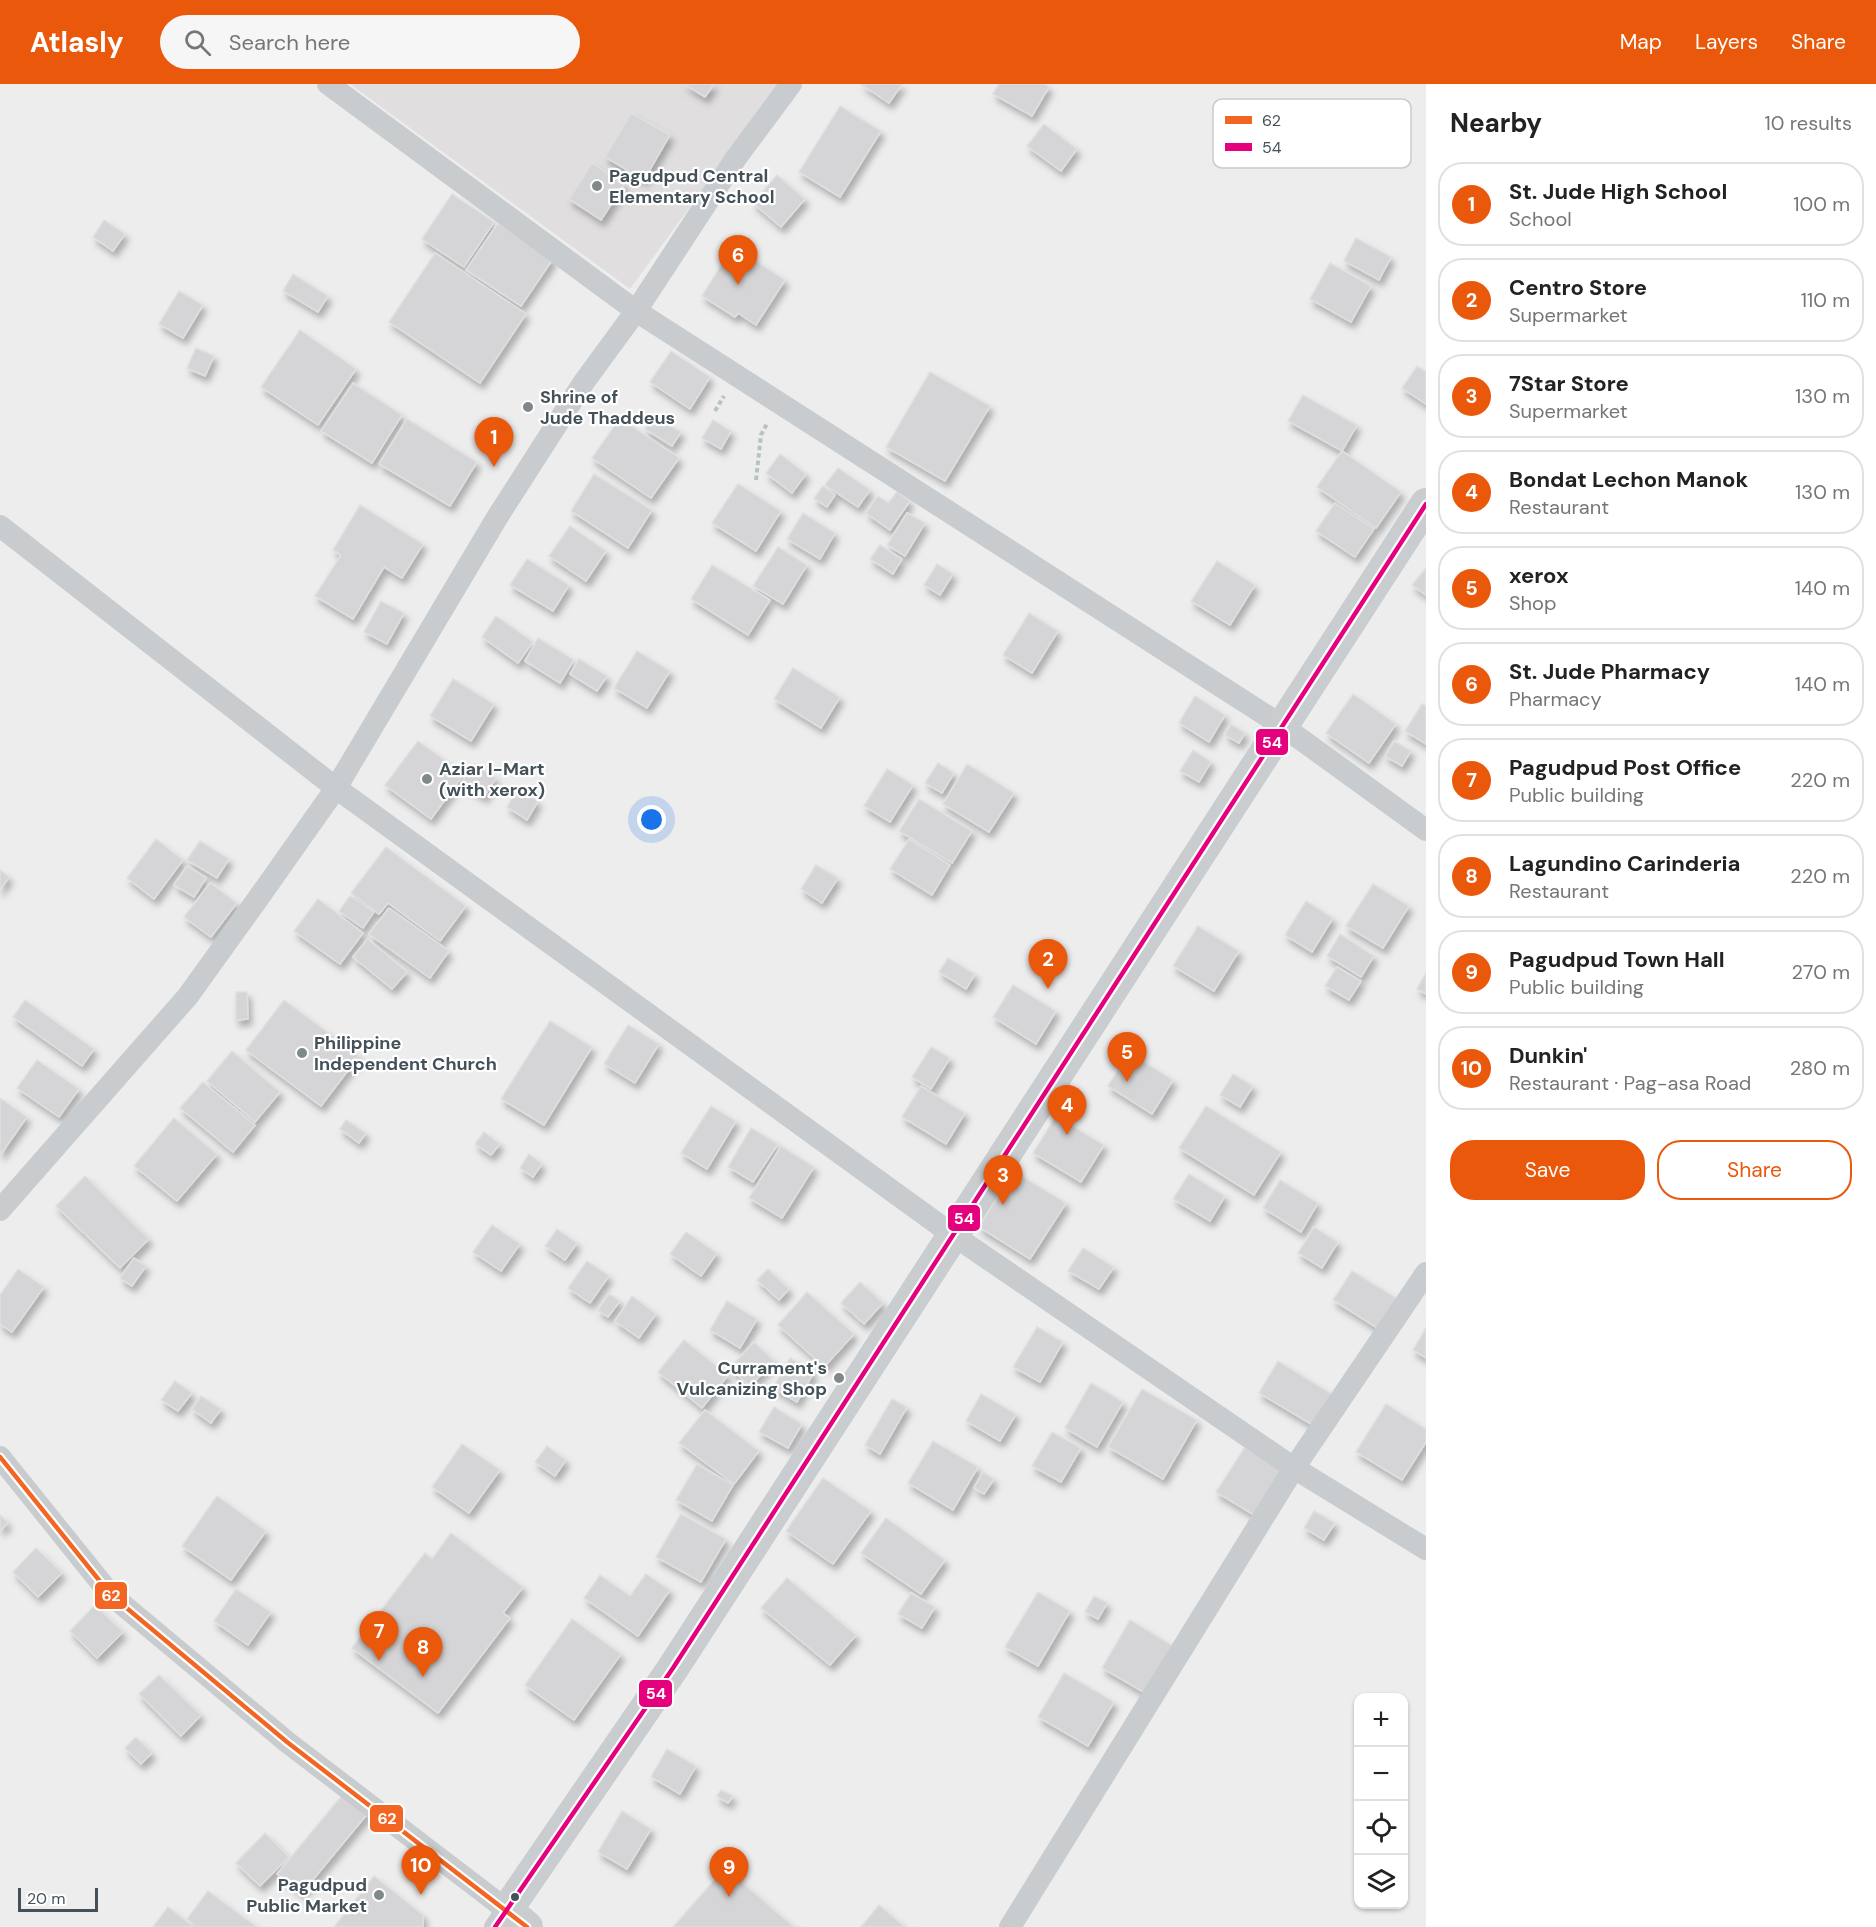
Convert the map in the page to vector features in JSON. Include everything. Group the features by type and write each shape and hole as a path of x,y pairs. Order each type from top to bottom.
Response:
{"main road":[{"path":"510,1921 1426,504"}],"street":[{"path":"328,84 636,311 1281,725 1426,830"},
{"path":"0,1209 188,996 336,788 498,516 584,382 636,311 736,158 790,84"},
{"path":"0,526 336,788 953,1235 1294,1468 1426,1549"},
{"path":"1010,1927 1294,1468 1426,1273"},
{"path":"0,1457 111,1595 286,1742 510,1921"}],"path":[{"path":"756,480 761,435 777,402"}],"shaded area":[{"name":"Pagudpud Central Elementary School","path":"350,84 780,84 630,289"}],"building":[{"path":"684,84 714,84 705,97"},
{"path":"861,84 902,84 889,103"},
{"path":"999,84 1045,84 1049,87 1032,116 993,94"},
{"path":"840,106 881,131 840,197 799,172"},
{"path":"631,113 670,135 644,180 605,157"},
{"path":"1044,124 1077,149 1061,171 1027,146"},
{"path":"592,163 624,185 601,220 569,199"},
{"path":"777,175 805,199 781,227 753,203"},
{"path":"452,194 494,222 464,267 422,239"},
{"path":"104,220 125,234 113,251 93,237"},
{"path":"498,223 553,259 521,306 466,270"},
{"path":"1356,238 1391,257 1379,280 1344,261"},
{"path":"742,252 785,280 756,325 738,313 735,317 702,296 725,259 734,265"},
{"path":"435,253 526,314 480,383 389,322"},
{"path":"1330,263 1371,286 1351,322 1310,299"},
{"path":"293,274 328,296 318,312 283,291"},
{"path":"179,291 203,305 183,338 159,324"},
{"path":"300,330 356,369 318,425 261,387"},
{"path":"196,348 214,356 205,376 187,368"},
{"path":"671,351 710,377 690,409 650,382"},
{"path":"1417,366 1426,372 1426,404 1402,388"},
{"path":"930,372 990,406 945,481 886,447"},
{"path":"353,383 402,415 372,463 321,431"},
{"path":"1303,395 1357,425 1342,451 1288,421"},
{"path":"654,416 681,432 672,446 645,429"},
{"path":"620,418 679,458 651,498 592,458"},
{"path":"407,419 477,462 450,506 379,464"},
{"path":"713,420 731,431 721,449 702,438"},
{"path":"1342,451 1401,492 1376,528 1317,487"},
{"path":"780,454 806,474 792,493 766,473"},
{"path":"838,468 870,490 858,507 825,485"},
{"path":"594,474 652,510 628,548 571,511"},
{"path":"738,484 781,511 756,551 712,523"},
{"path":"823,486 835,495 827,507 814,498"},
{"path":"897,492 910,501 890,530 866,513 878,496 888,503"},
{"path":"1335,503 1374,529 1355,557 1316,531"},
{"path":"360,505 423,544 402,578 384,567 353,619 315,596 341,555 333,550"},
{"path":"803,513 835,533 820,559 787,539"},
{"path":"907,513 925,523 905,556 887,545"},
{"path":"570,526 606,551 586,581 549,556"},
{"path":"880,545 902,559 893,574 870,559"},
{"path":"778,547 807,565 783,604 753,586"},
{"path":"527,559 569,585 553,611 510,585"},
{"path":"1217,561 1255,585 1230,625 1191,601"},
{"path":"937,564 953,574 940,595 924,585"},
{"path":"712,565 770,600 748,635 691,599"},
{"path":"1426,568 1426,595 1412,585"},
{"path":"381,601 404,613 387,644 364,632"},
{"path":"1029,613 1058,631 1032,673 1003,655"},
{"path":"496,616 533,642 518,663 482,637"},
{"path":"538,638 574,660 560,683 525,661"},
{"path":"637,651 670,671 647,708 614,688"},
{"path":"579,659 607,676 597,691 570,674"},
{"path":"793,668 840,697 821,728 774,699"},
{"path":"453,679 494,704 471,741 430,716"},
{"path":"1353,694 1396,724 1369,763 1326,733"},
{"path":"1195,696 1225,715 1209,742 1179,723"},
{"path":"1422,704 1426,706 1426,744 1405,731"},
{"path":"1231,724 1245,733 1239,743 1225,735"},
{"path":"418,741 464,774 431,819 385,785"},
{"path":"1394,741 1411,751 1402,766 1385,756"},
{"path":"1193,750 1211,762 1199,782 1180,771"},
{"path":"938,763 954,773 942,793 925,783"},
{"path":"474,764 496,778 484,797 461,783"},
{"path":"967,764 1014,793 989,832 943,804"},
{"path":"887,769 913,785 890,822 864,806"},
{"path":"518,789 538,801 527,820 507,807"},
{"path":"919,799 972,831 952,863 899,831"},
{"path":"156,839 183,860 154,899 127,878"},
{"path":"909,839 950,865 932,895 890,869"},
{"path":"200,841 229,859 217,878 187,860"},
{"path":"386,847 466,906 440,941 388,903 379,914 351,893"},
{"path":"816,865 838,878 822,903 801,889"},
{"path":"187,866 206,878 194,897 174,885"},
{"path":"0,870 9,877 0,890"},
{"path":"210,883 237,903 211,937 184,917"},
{"path":"1373,884 1409,906 1383,948 1346,926"},
{"path":"350,896 374,912 363,928 339,911"},
{"path":"318,899 363,933 340,964 294,931"},
{"path":"1306,901 1333,918 1312,952 1285,935"},
{"path":"389,908 449,951 430,978 369,934"},
{"path":"1198,926 1239,951 1214,991 1173,966"},
{"path":"1340,934 1374,956 1361,977 1327,956"},
{"path":"368,939 407,972 392,989 353,957"},
{"path":"948,958 975,974 966,989 939,972"},
{"path":"1337,967 1361,981 1349,1000 1325,986"},
{"path":"1426,973 1426,994 1417,989"},
{"path":"1013,985 1056,1011 1036,1044 993,1017"},
{"path":"236,992 247,992 248,1019 236,1020"},
{"path":"25,1000 94,1049 82,1066 13,1017"},
{"name":"Philippine Independent Church","path":"284,1000 359,1056 321,1106 246,1050"},
{"path":"550,1021 592,1047 544,1125 501,1099"},
{"path":"628,1025 659,1044 635,1083 604,1064"},
{"path":"931,1047 950,1058 931,1089 912,1077"},
{"path":"232,1051 280,1092 255,1122 207,1081"},
{"path":"1129,1053 1173,1080 1152,1114 1108,1086"},
{"path":"37,1060 79,1089 59,1117 17,1088"},
{"path":"1233,1074 1253,1086 1240,1107 1220,1095"},
{"path":"203,1082 255,1125 233,1152 180,1108"},
{"path":"921,1086 965,1113 946,1144 902,1117"},
{"path":"0,1098 27,1117 1,1154 0,1153"},
{"path":"711,1106 736,1121 707,1169 681,1153"},
{"path":"1206,1106 1281,1152 1254,1195 1179,1148"},
{"path":"1056,1116 1104,1145 1081,1182 1033,1153"},
{"path":"174,1118 217,1154 177,1201 134,1166"},
{"path":"346,1120 366,1133 359,1143 340,1129"},
{"path":"751,1128 778,1144 753,1182 728,1167"},
{"path":"484,1132 500,1144 491,1155 475,1144"},
{"path":"781,1146 814,1167 782,1218 749,1198"},
{"path":"529,1154 542,1164 533,1177 520,1168"},
{"path":"1013,1171 1066,1203 1030,1259 979,1227"},
{"path":"1189,1174 1225,1196 1210,1221 1173,1199"},
{"path":"85,1176 149,1239 120,1268 56,1206"},
{"path":"1280,1180 1318,1203 1301,1232 1263,1208"},
{"path":"492,1225 520,1244 501,1271 473,1252"},
{"path":"1314,1227 1338,1242 1322,1268 1298,1253"},
{"path":"557,1229 577,1243 565,1260 545,1246"},
{"path":"686,1232 717,1253 701,1276 670,1254"},
{"path":"1083,1248 1114,1267 1099,1289 1068,1271"},
{"path":"134,1258 146,1266 132,1286 120,1278"},
{"path":"587,1261 609,1276 590,1303 568,1288"},
{"path":"18,1269 44,1287 12,1332 0,1324 0,1295"},
{"path":"768,1269 789,1289 779,1300 757,1280"},
{"path":"1352,1271 1398,1299 1379,1329 1333,1300"},
{"path":"860,1282 883,1303 864,1324 841,1303"},
{"path":"807,1292 854,1334 824,1367 778,1325"},
{"path":"609,1294 620,1301 608,1317 598,1310"},
{"path":"632,1296 656,1314 639,1338 615,1321"},
{"path":"727,1301 757,1319 740,1348 710,1330"},
{"path":"1037,1327 1063,1342 1040,1382 1013,1367"},
{"path":"1426,1328 1426,1358 1413,1350"},
{"path":"684,1340 728,1375 702,1408 658,1372"},
{"path":"754,1342 774,1361 750,1386 730,1368"},
{"path":"790,1358 814,1372 797,1402 773,1388"},
{"path":"1278,1361 1335,1396 1316,1427 1259,1393"},
{"path":"175,1381 192,1393 178,1411 161,1400"},
{"path":"1091,1383 1123,1402 1097,1447 1065,1428"},
{"path":"1142,1389 1197,1420 1163,1479 1108,1447"},
{"path":"981,1394 1016,1414 1000,1441 966,1421"},
{"path":"201,1396 221,1409 211,1423 192,1409"},
{"path":"892,1399 907,1407 880,1454 865,1445"},
{"path":"1386,1404 1426,1429 1426,1442 1402,1480 1356,1452"},
{"path":"774,1407 802,1424 788,1448 759,1432"},
{"path":"705,1410 759,1451 734,1484 679,1443"},
{"path":"1052,1432 1081,1448 1061,1482 1032,1466"},
{"path":"933,1441 978,1467 953,1510 908,1483"},
{"path":"462,1444 500,1470 469,1513 432,1487"},
{"path":"547,1446 566,1460 555,1476 535,1462"},
{"path":"1245,1447 1282,1470 1254,1515 1216,1492"},
{"path":"697,1464 733,1485 712,1521 676,1500"},
{"path":"983,1472 994,1479 984,1494 974,1488"},
{"path":"823,1478 871,1511 833,1564 786,1531"},
{"path":"217,1496 266,1531 231,1580 182,1546"},
{"path":"1314,1511 1335,1523 1324,1540 1304,1528"},
{"path":"681,1514 726,1539 701,1582 656,1557"},
{"path":"0,1515 8,1523 0,1530"},
{"path":"886,1518 945,1560 921,1594 861,1553"},
{"path":"451,1533 523,1587 503,1613 510,1618 438,1713 352,1648 425,1553 432,1559"},
{"path":"36,1548 62,1573 38,1597 13,1572"},
{"path":"646,1574 670,1590 638,1636 584,1598 600,1575 630,1596"},
{"path":"787,1578 856,1635 830,1665 761,1608"},
{"path":"236,1589 271,1612 248,1645 214,1621"},
{"path":"1038,1592 1070,1611 1038,1666 1005,1647"},
{"path":"911,1593 935,1607 922,1628 898,1614"},
{"path":"1094,1596 1107,1603 1098,1619 1085,1612"},
{"path":"95,1605 123,1632 97,1658 70,1631"},
{"path":"572,1619 621,1654 574,1720 525,1685"},
{"path":"1130,1620 1173,1646 1145,1693 1102,1668"},
{"path":"1064,1673 1114,1702 1088,1746 1038,1717"},
{"path":"159,1675 201,1715 181,1736 139,1694"},
{"path":"136,1737 152,1753 141,1764 125,1748"},
{"path":"667,1749 696,1766 680,1794 651,1777"},
{"path":"721,1790 733,1796 728,1803 717,1796"},
{"path":"344,1793 368,1813 302,1893 277,1874"},
{"path":"622,1811 651,1829 627,1869 598,1852"},
{"path":"265,1833 289,1857 260,1886 236,1863"},
{"path":"725,1868 794,1927 673,1927"},
{"name":"Pagudpud Public Market","path":"374,1876 423,1915 423,1927 334,1927"},
{"path":"208,1891 257,1927 198,1927 187,1919"},
{"path":"879,1905 905,1927 861,1927"},
{"path":"168,1907 194,1927 153,1927"}],"transit line":[{"name":"54","path":"495,1927 673,1668 1426,504"},
{"name":"62","path":"0,1457 111,1595 287,1742 527,1927"}],"place":[{"name":"Pagudpud Central Elementary School","path":"597,186"},
{"name":"St. Jude Pharmacy","path":"738,285"},
{"name":"Shrine of Jude Thaddeus","path":"528,407"},
{"name":"St. Jude High School","path":"494,467"},
{"name":"Aziar I-Mart (with xerox)","path":"427,779"},
{"name":"Centro Store","path":"1048,989"},
{"name":"Philippine Independent Church","path":"302,1053"},
{"name":"xerox","path":"1127,1082"},
{"name":"Bondat Lechon Manok","path":"1067,1135"},
{"name":"7Star Store","path":"1003,1205"},
{"name":"Currament's Vulcanizing Shop","path":"839,1378"},
{"name":"Pagudpud Post Office","path":"379,1661"},
{"name":"Lagundino Carinderia","path":"423,1677"},
{"name":"Pagudpud Public Market","path":"379,1895"},
{"name":"Dunkin'","path":"421,1895"},
{"name":"Pagudpud Town Hall","path":"729,1897"}]}
